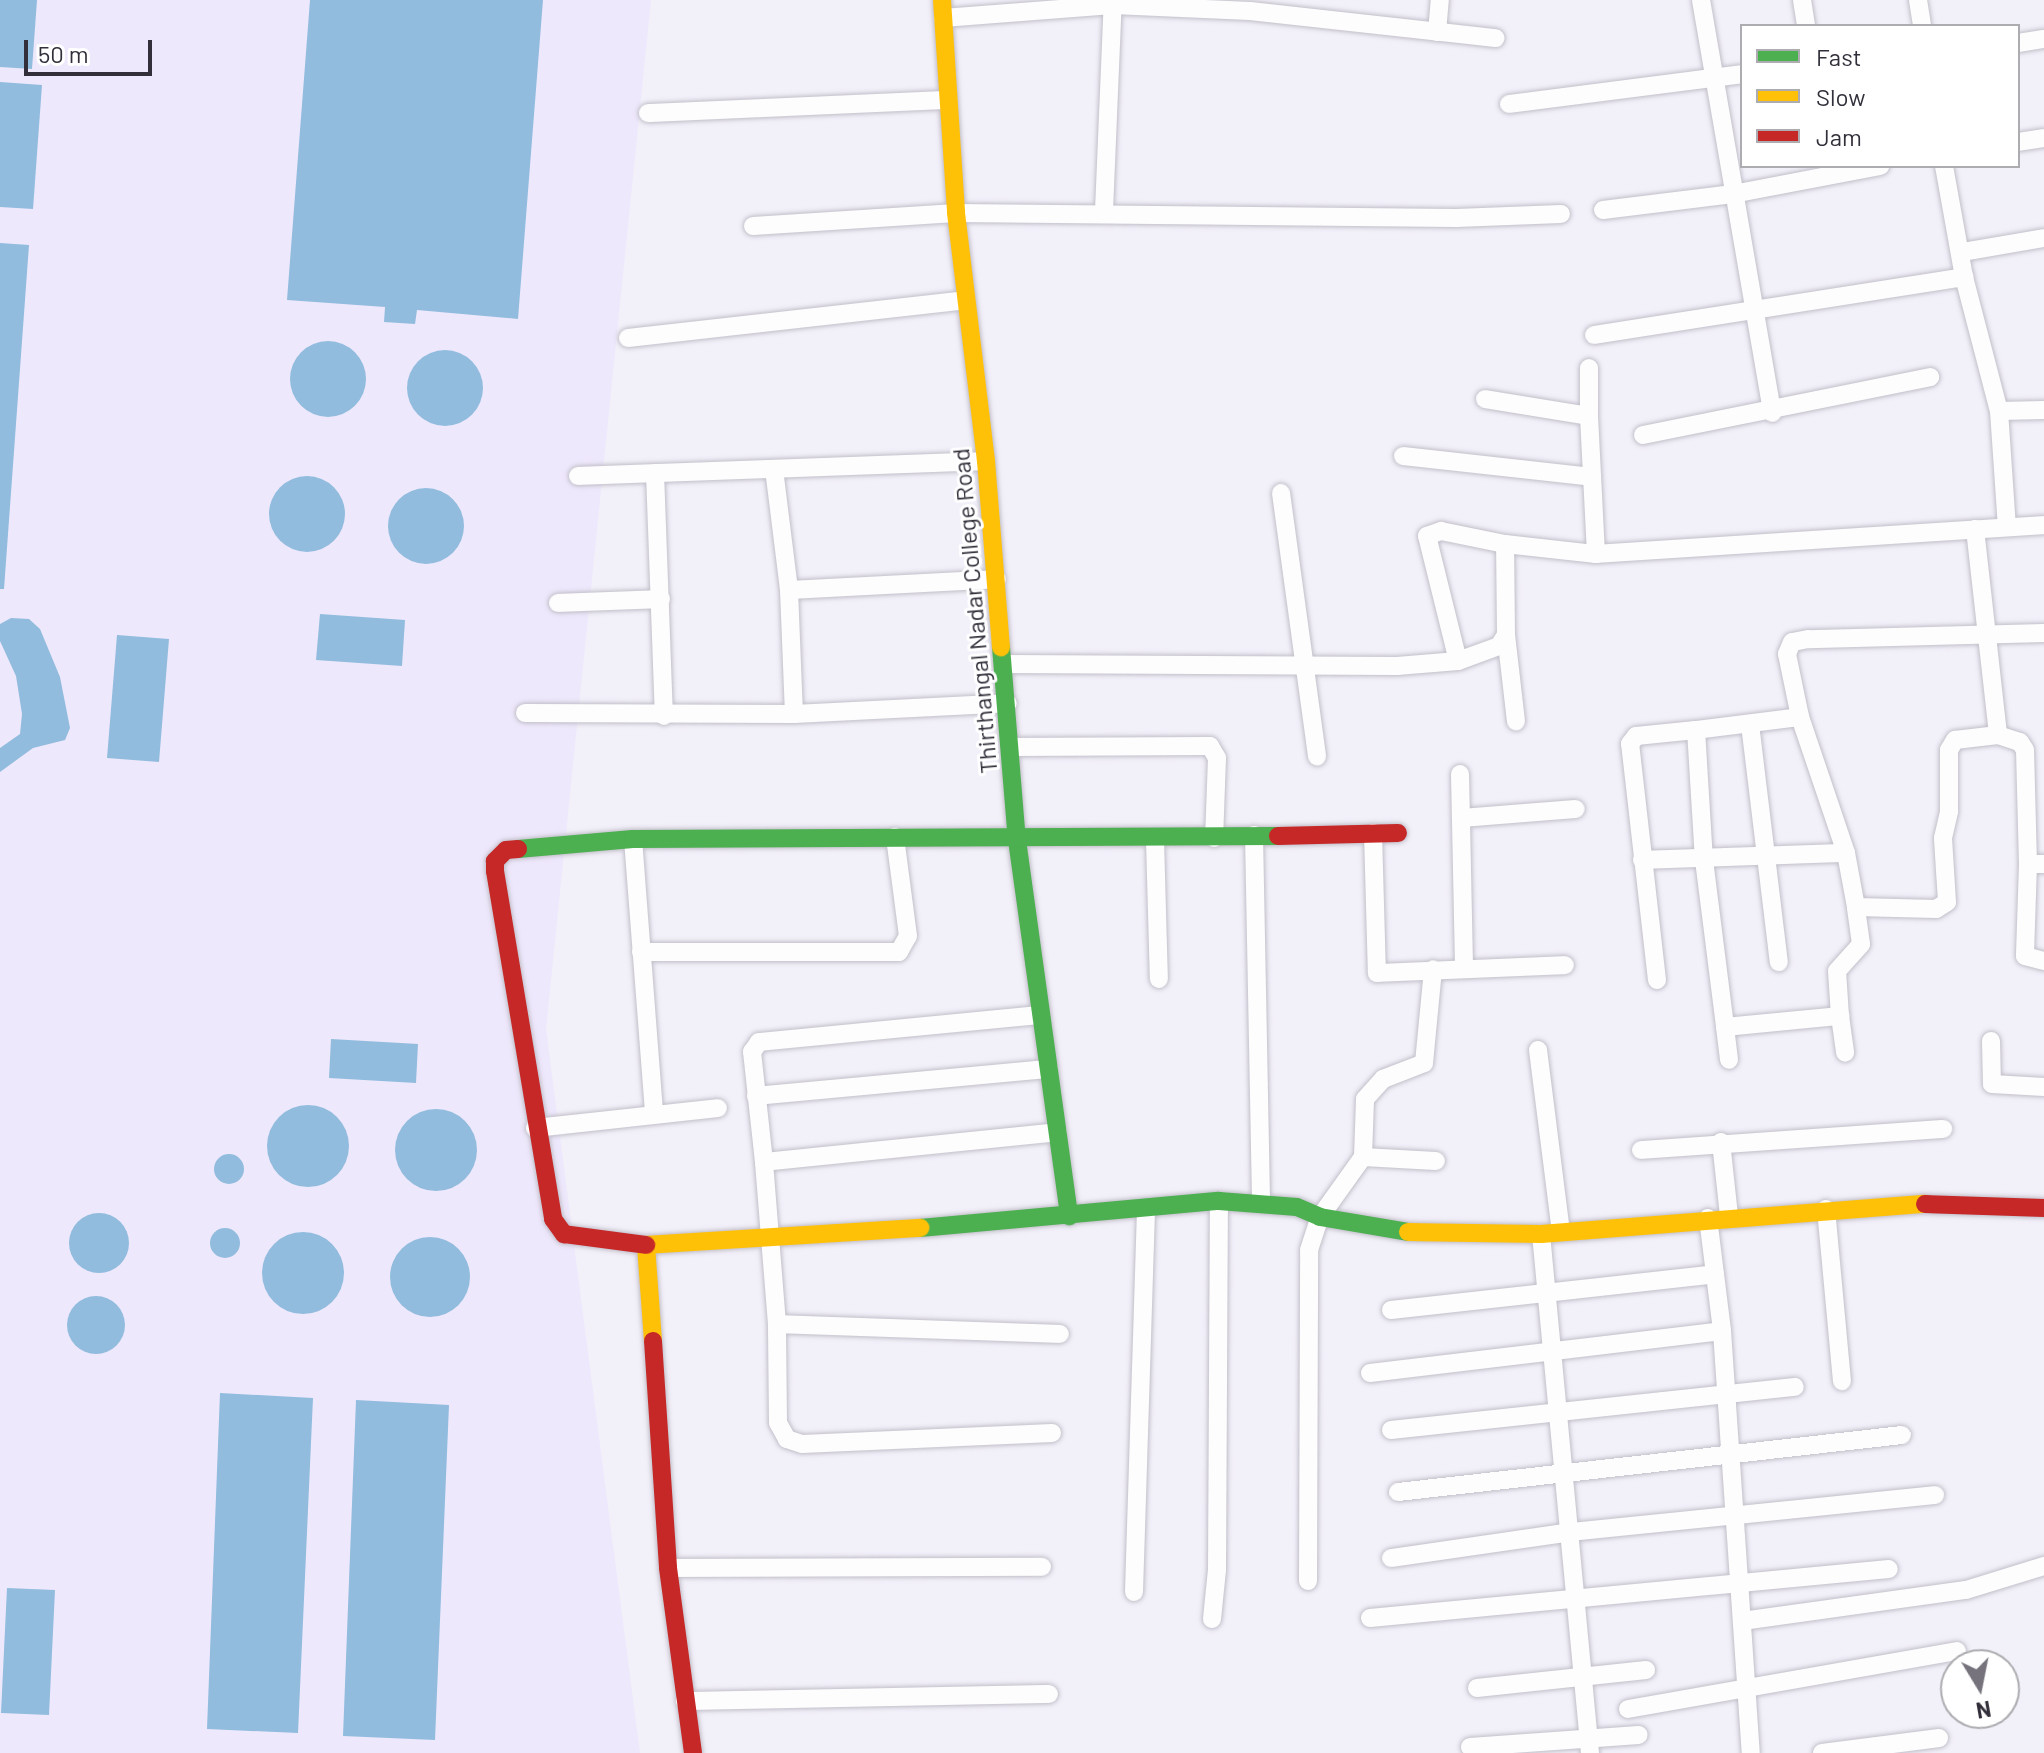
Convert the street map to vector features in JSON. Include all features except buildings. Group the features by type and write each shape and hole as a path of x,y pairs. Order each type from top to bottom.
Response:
{"street":[{"path":"1437,32 1440,0"},
{"path":"1701,0 1772,413"},
{"path":"1802,0 1806,24"},
{"path":"1918,0 1922,24"},
{"path":"1104,211 1113,2"},
{"path":"942,9 1113,2 1250,11 1496,38"},
{"name":"Thirthangal Nadar College Road","path":"942,9 956,213 986,461 1017,840 1069,1216"},
{"path":"2020,43 2044,39"},
{"path":"1509,104 1740,74"},
{"path":"648,113 947,100"},
{"path":"2020,142 2044,138"},
{"path":"1603,210 1733,194 1870,168"},
{"path":"1944,168 1962,252 1964,277 1999,411 2007,527"},
{"path":"753,226 956,213 1104,211 1456,218 1561,214"},
{"path":"1962,252 2044,238"},
{"path":"1594,335 1754,307 1964,277"},
{"path":"628,338 965,300"},
{"path":"1589,368 1596,554"},
{"path":"1643,435 1772,413 1930,377"},
{"path":"1485,399 1589,416"},
{"path":"1999,411 2044,410"},
{"path":"1403,456 1592,477"},
{"path":"578,476 986,461"},
{"path":"774,469 789,590 794,714"},
{"path":"655,473 664,716"},
{"path":"1281,493 1317,757"},
{"path":"1458,661 1427,536 1441,531 1505,544 1596,554 2044,525"},
{"path":"1975,529 1998,735"},
{"path":"1505,544 1506,635 1516,721"},
{"path":"789,590 997,579"},
{"path":"558,603 661,599"},
{"path":"1845,1053 1837,971 1861,944 1846,853 1800,717 1787,654 1792,642 2044,633"},
{"path":"1005,664 1303,665 1458,661 1499,646 1506,635"},
{"path":"525,713 664,716 794,714 1008,703"},
{"path":"1657,980 1630,744 1636,736 1800,717"},
{"path":"1750,724 1770,857 1779,962"},
{"path":"1696,730 1704,860 1729,1060"},
{"path":"1856,907 1944,907 1949,750 1955,740 1998,735 2020,742 2025,750 2036,864 2025,956 2044,961"},
{"path":"1010,747 1210,746 1217,758 1214,838"},
{"path":"2025,750 2044,750"},
{"path":"1460,774 1464,967"},
{"path":"1461,818 1576,809"},
{"path":"1373,833 1377,973 1565,965"},
{"path":"1398,833 1155,840 895,837 633,839 516,846 495,861 535,1128 557,1229 564,1234 646,1245 1069,1216 1219,1201 1297,1207 1320,1217 1402,1232 1541,1234 1826,1209 1943,1203 2044,1208"},
{"path":"1254,835 1261,1202"},
{"path":"641,952 899,952 908,936 895,837"},
{"path":"633,839 654,1113"},
{"path":"1155,840 1159,979"},
{"path":"1642,860 1846,853"},
{"path":"1308,1581 1309,1250 1320,1217 1363,1157 1365,1099 1383,1079 1424,1063 1433,969"},
{"path":"1041,1015 765,1040 752,1052 772,1234 778,1423 794,1442 1052,1433"},
{"path":"1725,1027 1840,1016"},
{"path":"1991,1041 1992,1084 2044,1087"},
{"path":"1538,1050 1561,1232"},
{"path":"756,1096 1049,1069"},
{"path":"535,1128 718,1108"},
{"path":"1641,1150 1721,1142 1943,1129"},
{"path":"764,1162 1057,1132"},
{"path":"1721,1142 1729,1216"},
{"path":"1363,1157 1436,1161"},
{"path":"1212,1619 1217,1570 1219,1201"},
{"path":"1134,1592 1146,1208"},
{"path":"1826,1209 1842,1381"},
{"path":"1708,1218 1722,1331 1744,1688 1751,1753"},
{"path":"1541,1234 1556,1410 1579,1600 1590,1746"},
{"path":"646,1245 668,1568 693,1753"},
{"path":"1391,1310 1546,1289 1715,1274"},
{"path":"777,1324 1060,1334"},
{"path":"1370,1373 1551,1355 1722,1331"},
{"path":"1391,1430 1726,1391 1795,1387"},
{"path":"1398,1492 1565,1470 1902,1435"},
{"path":"1391,1558 1571,1532 1935,1495"},
{"path":"1742,1621 1966,1590 2044,1566"},
{"path":"668,1568 1042,1567"},
{"path":"1370,1618 1740,1587 1889,1569"},
{"path":"1628,1709 1940,1654"},
{"path":"1477,1688 1646,1670"},
{"path":"685,1701 1049,1694"},
{"path":"1470,1747 1590,1746 1639,1735"},
{"path":"1822,1753 1939,1738"}],"shaded area":[{"path":"0,0 651,0 546,1029 640,1753 0,1753"}],"water":[{"path":"0,0 37,0 32,69 0,67"},
{"path":"310,0 543,0 518,319 417,310 415,324 384,322 385,307 287,300"},
{"path":"0,82 42,85 33,209 0,207"},
{"path":"0,243 29,245 4,589 0,589"},
{"path":"328,341 342,344 355,352 363,365 366,379 363,393 355,406 342,414 328,417 314,414 301,406 293,393 290,379 293,365 301,352 314,344"},
{"path":"445,350 459,353 472,361 480,374 483,388 480,402 472,415 459,423 445,426 431,423 418,415 410,402 407,388 410,374 418,361 431,353"},
{"path":"307,476 321,479 334,487 342,500 345,514 342,528 334,541 321,549 307,552 293,549 280,541 272,528 269,514 272,500 280,487 293,479"},
{"path":"426,488 440,491 453,499 461,512 464,526 461,540 453,553 440,561 426,564 412,561 399,553 391,540 388,526 391,512 399,499 412,491"},
{"path":"320,614 405,620 402,666 316,660"},
{"path":"11,618 29,619 40,629 60,677 70,728 65,740 33,748 0,772 0,748 20,734 22,714 16,676 0,641 0,624"},
{"path":"117,635 169,639 159,762 107,758"},
{"path":"331,1039 418,1044 416,1083 329,1078"},
{"path":"308,1105 324,1109 337,1117 345,1130 349,1146 345,1162 337,1175 324,1183 308,1187 292,1183 279,1175 271,1162 267,1146 271,1130 279,1117 292,1109"},
{"path":"436,1109 452,1112 465,1121 474,1134 477,1150 474,1166 465,1179 452,1188 436,1191 420,1188 407,1179 398,1166 395,1150 398,1134 407,1121 420,1112"},
{"path":"229,1154 240,1158 244,1169 240,1180 229,1184 218,1180 214,1169 218,1158"},
{"path":"99,1213 120,1222 129,1243 120,1264 99,1273 78,1264 69,1243 78,1222"},
{"path":"225,1228 236,1232 240,1243 236,1254 225,1258 214,1254 210,1243 214,1232"},
{"path":"303,1232 319,1235 332,1244 341,1257 344,1273 341,1289 332,1302 319,1311 303,1314 287,1311 274,1302 265,1289 262,1273 265,1257 274,1244 287,1235"},
{"path":"430,1237 445,1240 458,1249 467,1262 470,1277 467,1292 458,1305 445,1314 430,1317 415,1314 402,1305 393,1292 390,1277 393,1262 402,1249 415,1240"},
{"path":"96,1296 117,1304 125,1325 117,1346 96,1354 75,1346 67,1325 75,1304"},
{"path":"220,1393 313,1398 298,1733 207,1729"},
{"path":"356,1400 449,1405 435,1740 343,1736"},
{"path":"7,1588 55,1590 49,1715 1,1713"}],"traffic: fast":[{"path":"1001,647 1017,840 1069,1216"},
{"path":"518,849 633,839 1278,836"},
{"path":"920,1228 1219,1201 1297,1207 1320,1217 1408,1232"}],"traffic: slow":[{"path":"942,0 956,213 986,461 1001,647"},
{"path":"1408,1232 1541,1234 1925,1204"},
{"path":"653,1341 646,1245 920,1228"}],"traffic: jam":[{"path":"1278,836 1398,833"},
{"path":"518,849 506,850 495,861 495,871 553,1219 564,1234 646,1245"},
{"path":"1925,1204 2044,1208"},
{"path":"653,1341 668,1568 693,1753"}]}
